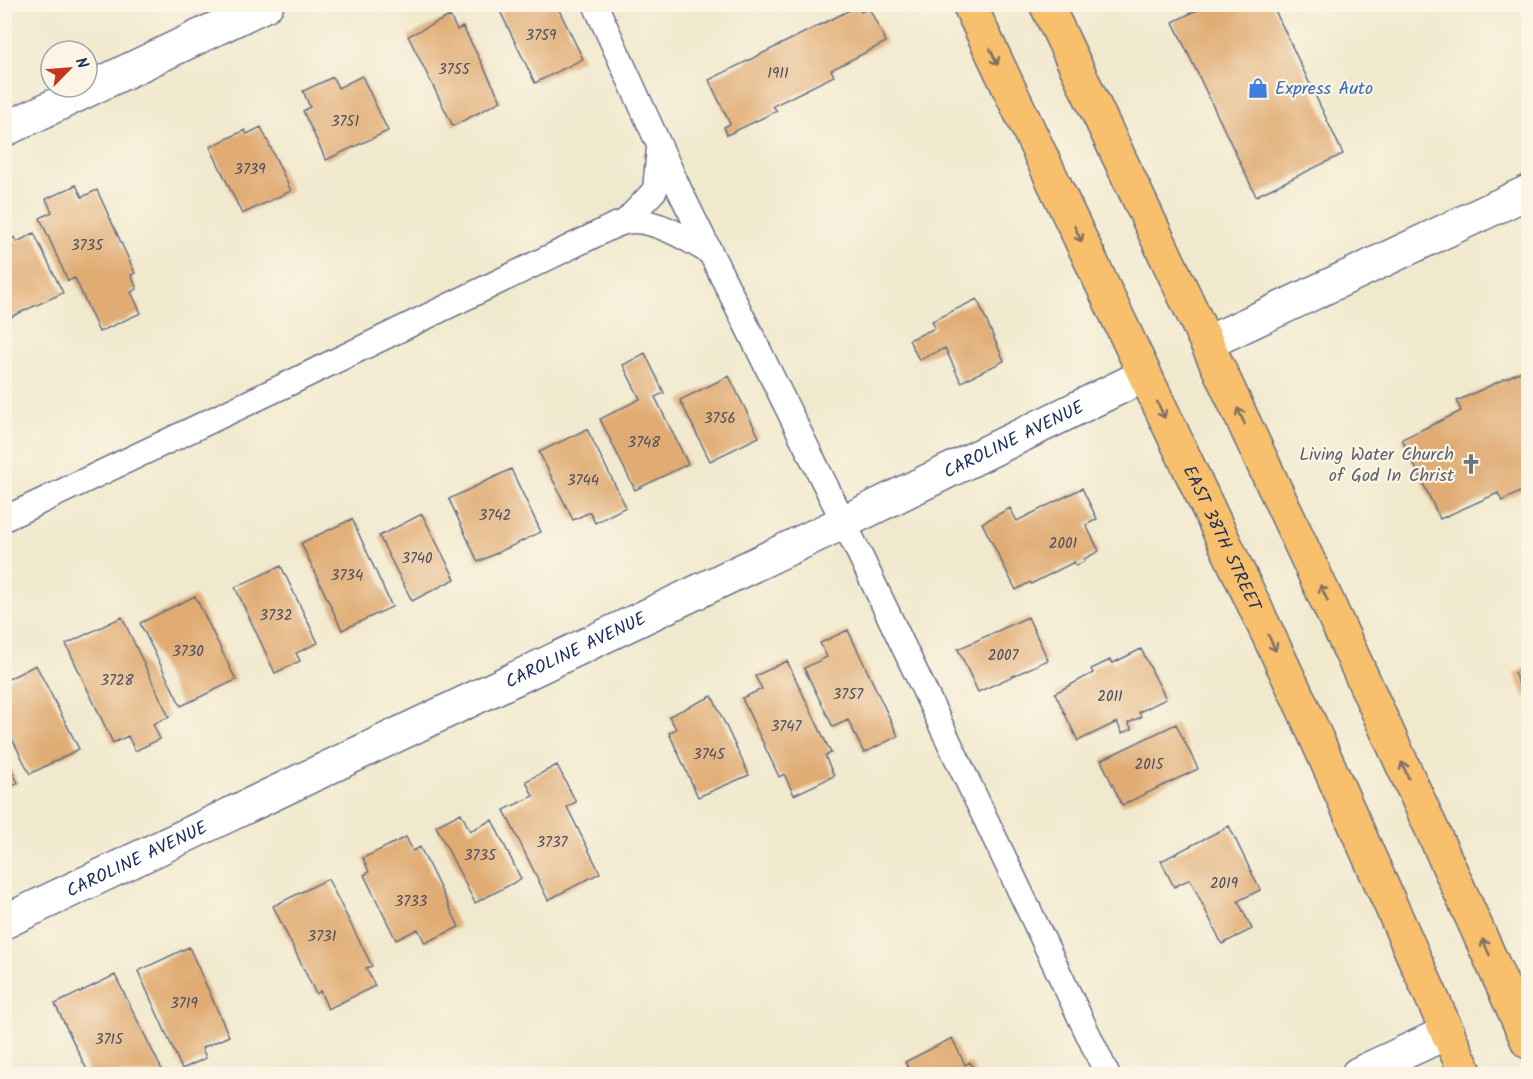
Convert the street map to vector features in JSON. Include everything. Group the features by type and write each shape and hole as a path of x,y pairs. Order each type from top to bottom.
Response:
{"main road":[{"name":"EAST 38TH STREET","path":"969,4 1302,706 1466,1074"},
{"path":"1046,4 1358,666 1519,997 1528,1042"}],"street":[{"path":"4,130 267,4"},
{"path":"1207,343 1528,192"},
{"name":"CAROLINE AVENUE","path":"4,922 844,522 1144,375"},
{"path":"1358,1074 1448,1032"}],"lane":[{"path":"595,4 709,252 844,522 1107,1074"},
{"path":"4,519 626,221 655,190 659,145"},
{"path":"626,221 645,222 664,228 709,252"}],"building":[{"path":"507,4 556,4 583,59 535,83 500,11 508,7"},
{"name":"Express Auto","path":"1209,4 1272,4 1343,154 1256,196 1173,22"},
{"path":"858,6 861,12 869,8 886,42 831,70 834,76 773,106 777,111 727,135 724,127 730,124 709,80"},
{"path":"450,16 457,30 463,27 501,101 453,126 408,36"},
{"path":"362,76 388,131 326,160 303,111 310,107 303,91 333,77 338,88"},
{"path":"261,127 291,191 242,214 210,147 245,130 247,134"},
{"path":"76,185 82,197 97,190 135,273 131,275 137,289 131,292 141,313 99,332 75,278 68,281 40,218 52,212 46,199"},
{"path":"34,233 63,293 4,320 4,243 15,237 17,242"},
{"path":"977,299 1004,361 961,382 945,348 919,360 909,340 935,328 932,321"},
{"path":"645,353 664,393 655,397 688,464 635,490 600,419 640,399 623,365"},
{"name":"Living Water Church of God In Christ","path":"1528,368 1528,488 1502,501 1498,493 1440,519 1402,439 1461,411 1457,401"},
{"path":"729,376 759,437 710,461 680,400"},
{"path":"587,429 626,507 595,523 590,512 573,520 539,452"},
{"path":"511,469 541,532 478,562 449,499"},
{"path":"1082,488 1097,519 1086,525 1099,551 1076,566 1074,562 1016,590 982,523 1010,508 1017,521"},
{"path":"422,514 455,579 412,601 379,536"},
{"path":"352,519 392,607 342,630 301,543"},
{"path":"281,566 318,643 296,653 300,661 275,673 235,587"},
{"path":"195,596 236,680 181,706 140,623"},
{"path":"122,617 169,717 153,724 160,739 135,751 128,736 113,743 66,644"},
{"path":"1028,617 1048,660 978,692 958,649"},
{"path":"848,630 898,736 864,753 848,720 833,727 804,668 827,657 820,643"},
{"path":"1141,649 1166,699 1139,712 1141,717 1128,723 1132,729 1122,733 1117,722 1078,741 1055,693 1093,673 1091,669 1110,660 1113,663"},
{"path":"787,661 831,753 825,756 834,776 794,795 784,774 779,777 742,698 762,689 755,676"},
{"path":"36,665 79,749 30,774 4,723 4,681"},
{"path":"1528,666 1528,703 1514,673"},
{"path":"712,696 749,775 698,797 669,733 676,729 669,716"},
{"path":"1176,724 1198,769 1122,805 1101,760"},
{"path":"4,754 18,783 4,790"},
{"path":"557,765 576,802 567,807 600,873 548,900 504,810 533,796 526,781"},
{"path":"461,813 470,831 492,820 521,879 475,903 436,826"},
{"path":"1229,826 1260,890 1238,901 1252,929 1222,944 1190,879 1174,887 1161,861"},
{"path":"406,837 413,851 420,847 459,927 425,943 418,929 396,940 364,875 369,872 363,858"},
{"path":"328,879 372,966 366,968 375,986 328,1009 320,991 316,994 273,906"},
{"path":"189,947 229,1036 202,1048 206,1058 182,1069 138,971"},
{"path":"115,975 164,1074 89,1074 55,1004"},
{"path":"952,1038 965,1065 970,1062 977,1074 912,1074 905,1062"}],"place":[{"name":"Express Auto","path":"1258,88"},
{"name":"Living Water Church of God In Christ","path":"1471,464"}]}
